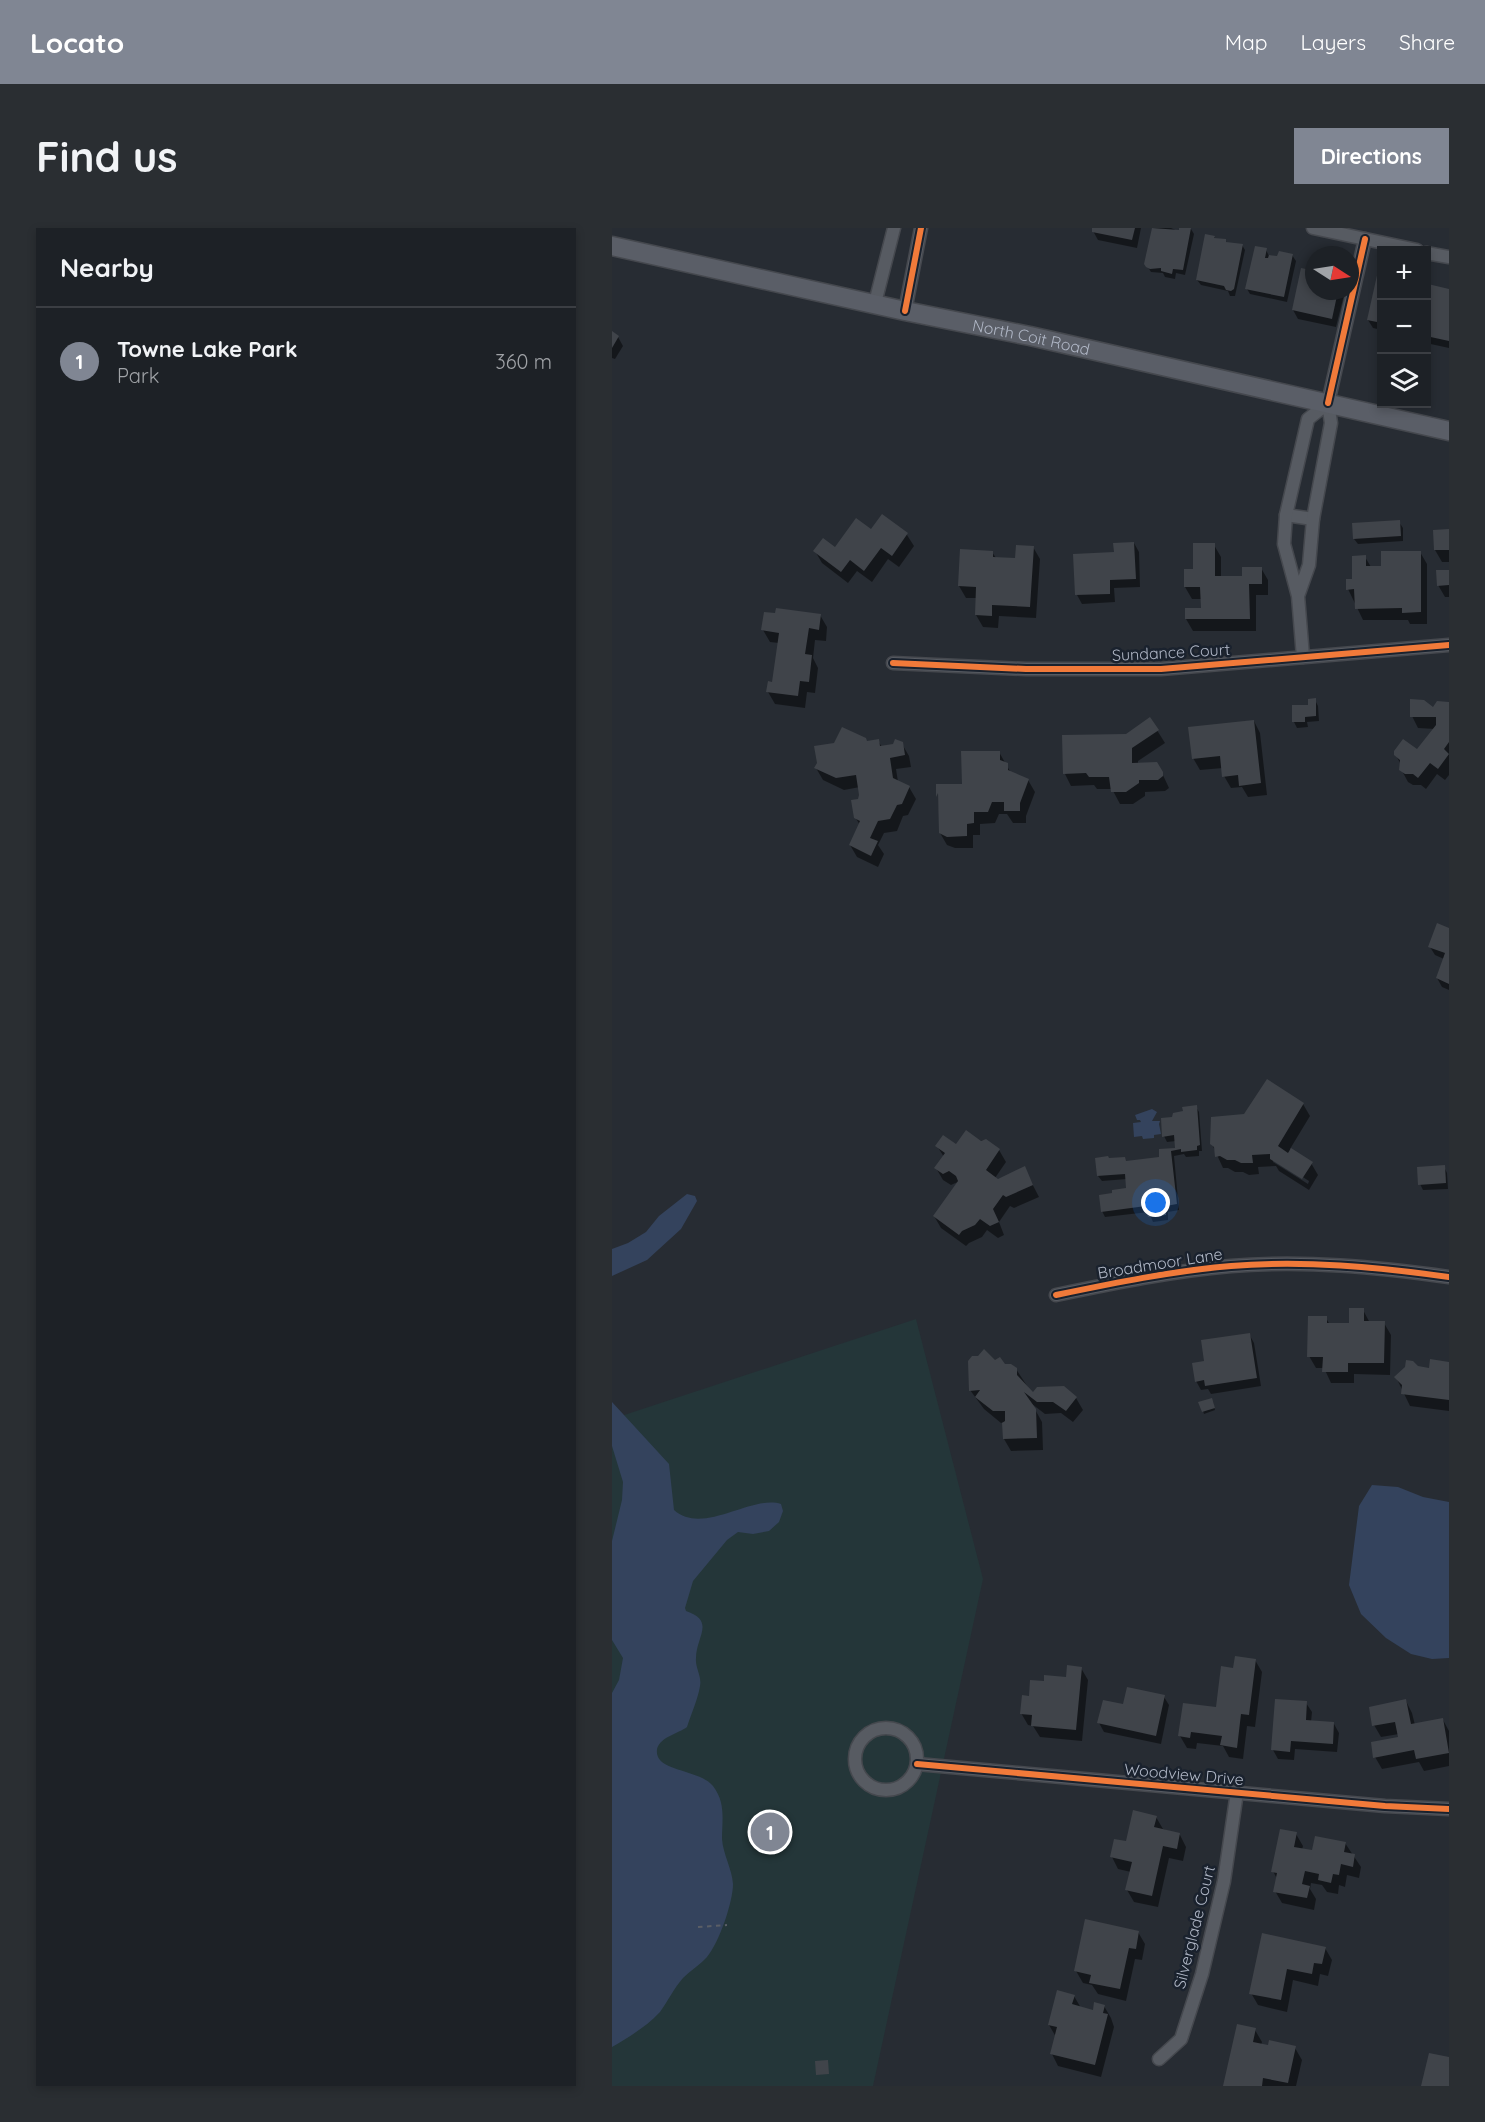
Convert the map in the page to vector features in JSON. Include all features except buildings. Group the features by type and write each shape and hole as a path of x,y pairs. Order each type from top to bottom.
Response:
{"main road":[{"name":"North Coit Road","path":"612,246 905,311 1030,336 1449,431"}],"street":[{"path":"875,303 894,228"},
{"path":"905,311 921,228"},
{"path":"1313,228 1398,246"},
{"path":"1298,596 1309,565 1313,519 1331,423 1328,403 1365,239"},
{"path":"1431,254 1449,257"},
{"path":"1303,657 1298,596 1284,544 1286,515 1308,419 1328,403"},
{"path":"1286,515 1313,519"},
{"name":"Sundance Court","path":"893,663 1026,669 1161,669 1449,645"},
{"name":"Broadmoor Lane","path":"1056,1295 1156,1275 1232,1266 1309,1263 1385,1268 1449,1277"},
{"path":"883,1727 894,1728 905,1733 913,1742 917,1753 917,1764 914,1775 906,1784 885,1791 874,1788 863,1780 856,1768 855,1754 860,1742 870,1732 883,1727"},
{"name":"Woodview Drive","path":"917,1764 1385,1806 1449,1809"},
{"name":"Silverglade Court","path":"1159,2059 1181,2039 1202,1974 1224,1881 1237,1792"}],"path":[{"path":"698,1927 727,1925"}],"shaded area":[{"path":"916,1319 983,1579 873,2086 612,2086 612,1419"}],"water":[{"path":"1152,1109 1157,1112 1152,1121 1160,1121 1161,1134 1154,1135 1154,1138 1134,1137 1133,1123 1141,1122 1135,1115"},
{"path":"687,1194 695,1196 697,1201 681,1229 647,1260 612,1276 612,1249 646,1232 659,1216"},
{"path":"612,1402 669,1464 674,1510 686,1517 699,1519 769,1502 781,1504 783,1511 779,1522 769,1531 753,1534 738,1532 727,1540 693,1581 685,1608 700,1620 702,1625 696,1658 700,1679 699,1691 687,1727 662,1741 657,1751 662,1762 700,1777 713,1786 717,1792 722,1812 723,1845 733,1884 728,1911 712,1951 707,1957 683,1978 655,2017 612,2047 612,1693 619,1680 623,1658 612,1640 612,1541 622,1500 623,1482 612,1446"},
{"path":"1372,1485 1398,1487 1423,1497 1449,1502 1449,1658 1432,1659 1411,1654 1386,1638 1361,1614 1349,1585 1359,1506"}],"cycle path":[{"path":"905,311 921,228"},
{"path":"1328,403 1365,239"},
{"path":"893,663 1026,669 1161,669 1449,645"},
{"path":"1056,1295 1165,1274 1258,1264 1340,1266 1449,1277"},
{"path":"917,1764 1385,1806 1449,1809"}],"place":[{"name":"Towne Lake Park","path":"770,1832"}]}
